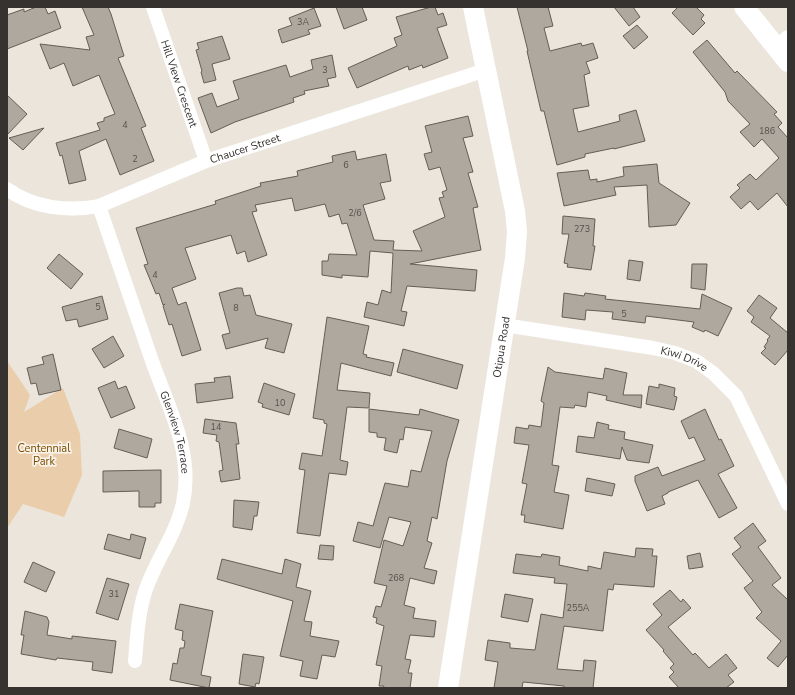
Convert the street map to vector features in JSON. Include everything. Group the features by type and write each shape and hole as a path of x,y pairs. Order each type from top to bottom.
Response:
{"street":[{"name":"Hill View Crescent","path":"153,7 206,161"},
{"name":"Otipua Road","path":"448,688 515,258 517,232 509,177 473,7"},
{"path":"744,7 784,49"},
{"name":"Chaucer Street","path":"7,189 28,201 54,208 85,209 99,206 206,161 486,70"},
{"name":"Glenview Terrace","path":"99,206 155,370 178,430 186,472 183,503 174,529 145,592 139,617 135,661"},
{"name":"Kiwi Drive","path":"504,325 653,348 675,353 696,361 713,373 736,396 788,504"}],"green space":[{"name":"Centennial Park","path":"7,361 30,395 24,412 63,388 80,434 82,475 64,517 23,504 7,528"}],"building":[{"path":"36,7 45,7 48,14 55,11 61,28 7,49 7,15 24,9 24,12"},
{"path":"82,7 108,7 124,56 118,58 146,126 141,128 154,161 120,175 106,139 79,151 86,180 69,184 62,155 60,156 56,143 100,130 97,123 104,121 104,118 115,114 99,75 73,86 64,63 50,69 40,44 90,50 86,37 94,35"},
{"path":"336,7 362,7 367,20 344,29"},
{"path":"435,7 438,15 443,13 447,25 437,28 448,58 423,68 422,65 409,70 408,66 357,88 348,68 397,46 394,38 402,35 396,17"},
{"path":"517,7 548,7 553,26 544,28 550,51 581,43 582,46 593,43 598,58 586,62 590,73 584,75 589,106 573,109 578,132 620,121 619,115 636,110 645,141 614,149 585,154 585,157 557,165 544,111 541,111"},
{"path":"614,7 633,7 640,17 629,26"},
{"path":"678,7 696,7 704,15 701,19 705,23 693,35 672,13"},
{"path":"314,8 321,26 308,30 310,34 282,43 278,30 292,25 289,18"},
{"path":"637,25 648,37 634,49 623,36"},
{"path":"222,36 230,59 212,64 216,80 204,83 196,50 199,49 197,43"},
{"path":"707,40 735,73 737,71 777,112 774,114 782,123 778,127 788,138 788,207 777,193 758,210 750,201 741,209 730,197 740,188 737,185 750,174 756,180 779,158 762,139 754,147 740,132 750,124 728,101 725,92 693,52"},
{"path":"332,55 336,77 327,79 329,86 304,91 305,94 293,98 294,102 235,122 211,133 198,98 212,93 217,107 239,99 233,81 286,65 290,77 313,69 311,60"},
{"path":"7,95 27,114 7,135"},
{"path":"468,116 473,136 463,138 473,172 468,173 478,207 473,208 481,250 410,264 477,270 475,291 407,286 401,311 407,312 404,326 364,317 367,302 378,305 382,290 391,293 393,253 370,251 368,277 342,275 342,278 322,275 322,261 328,261 329,254 357,255 347,223 342,224 339,214 329,217 325,204 295,211 292,198 255,205 257,211 252,212 267,255 248,262 245,251 237,254 231,235 185,248 196,279 172,288 178,305 186,302 201,350 182,356 172,324 169,325 163,306 165,304 163,305 159,293 156,294 144,265 148,264 136,228 216,204 215,201 261,186 260,183 298,176 297,171 333,162 332,156 355,151 357,160 386,154 391,181 380,183 385,199 363,205 374,240 394,241 393,250 422,251 413,231 445,217 439,198 444,197 442,192 447,190 440,167 429,170 424,154 432,152 425,126"},
{"path":"44,128 23,150 9,138"},
{"path":"657,164 659,183 690,203 676,225 649,227 647,185 614,187 616,195 564,206 557,173 588,170 590,180 597,179 597,182 624,176 623,167"},
{"path":"563,216 595,219 593,246 595,246 591,270 567,267 568,264 564,263 569,234 562,234"},
{"path":"59,254 83,274 71,289 47,268"},
{"path":"629,260 643,262 640,281 627,279"},
{"path":"692,264 707,264 705,290 691,288"},
{"path":"242,288 244,296 250,295 256,315 292,324 284,353 265,348 268,338 226,349 222,335 230,333 219,293"},
{"path":"564,293 584,296 585,293 606,296 605,299 700,309 702,294 732,308 718,336 705,330 704,332 692,327 694,322 646,316 645,323 612,319 613,312 586,310 585,320 562,317"},
{"path":"759,295 777,308 770,318 788,333 788,350 775,365 761,353 766,348 764,347 770,336 751,322 754,317 747,311"},
{"path":"102,296 108,319 79,327 77,319 66,321 62,307"},
{"path":"327,317 369,326 363,354 367,355 366,357 394,363 391,376 341,363 337,390 370,393 369,408 347,407 340,460 348,462 346,475 329,473 320,536 297,533 305,470 299,469 302,453 322,456 327,424 324,423 324,420 313,418"},
{"path":"113,336 124,356 104,368 92,349"},
{"path":"403,349 463,365 457,389 397,372"},
{"path":"53,354 61,390 39,395 36,383 31,384 27,368 44,364 42,357"},
{"path":"548,367 555,372 603,379 605,368 627,373 623,395 642,395 641,408 606,400 607,396 588,392 586,407 575,405 574,408 560,407 552,465 559,466 554,492 569,495 563,529 524,522 525,515 521,515 527,484 522,483 529,445 514,443 516,427 528,429 529,425 541,427 544,403 541,401"},
{"path":"230,376 233,398 197,403 195,384 215,382 214,378"},
{"path":"115,381 118,389 126,386 135,408 111,418 98,388"},
{"path":"264,383 295,394 289,415 262,407 263,404 258,402"},
{"path":"659,384 675,388 674,396 677,397 674,410 646,404 649,386 659,388"},
{"path":"369,409 419,415 420,409 459,420 447,461 437,519 432,517 427,541 432,543 424,568 437,571 434,584 410,578 404,605 415,608 413,618 436,621 434,637 410,635 405,659 411,660 408,673 412,673 410,688 383,688 384,686 379,686 382,666 376,665 384,626 376,623 377,618 373,617 376,606 381,607 387,586 374,583 384,540 403,546 411,522 389,517 380,548 353,541 358,522 373,526 385,483 408,487 411,470 421,472 432,431 405,427 403,440 400,439 397,453 384,450 386,438 377,437 377,433 369,432"},
{"path":"705,409 719,440 721,439 734,466 718,474 737,508 719,518 698,480 668,492 662,496 665,504 647,511 635,481 635,476 658,467 662,476 705,460 694,437 689,439 681,421"},
{"path":"205,419 236,423 239,444 236,444 240,479 221,482 219,471 223,470 219,442 216,441 217,435 203,433"},
{"path":"597,422 609,425 608,429 625,432 624,439 653,445 649,463 627,460 622,447 620,459 576,452 578,436 594,438"},
{"path":"119,429 152,439 147,458 114,448"},
{"path":"161,470 161,503 155,503 155,507 139,507 139,491 103,492 103,471"},
{"path":"587,478 615,484 612,496 585,491"},
{"path":"234,500 259,502 257,516 254,516 252,530 233,527"},
{"path":"753,523 766,541 758,547 781,578 772,585 788,600 788,655 778,667 767,658 781,641 756,618 762,612 744,588 753,581 732,554 741,547 734,538"},
{"path":"108,534 130,540 131,534 146,538 140,559 104,549"},
{"path":"320,545 334,546 333,560 318,559"},
{"path":"636,548 653,549 652,556 657,556 654,587 614,584 613,590 608,589 603,631 564,626 557,669 583,671 584,660 596,661 593,688 564,688 564,686 523,682 522,688 494,688 498,662 485,660 488,640 510,643 510,648 535,650 541,614 563,618 567,584 554,583 555,578 513,573 516,554 541,557 542,554 560,557 559,565 588,571 588,566 601,569 604,552 635,557"},
{"path":"700,553 703,567 689,569 687,556"},
{"path":"222,559 282,574 285,559 301,564 296,587 311,591 304,621 312,622 310,636 339,641 335,657 322,655 317,679 300,676 303,661 280,656 293,601 217,579"},
{"path":"33,562 55,572 46,592 24,582"},
{"path":"107,578 129,584 118,620 96,613"},
{"path":"670,590 681,602 683,599 691,608 668,627 693,655 695,653 709,668 726,654 737,668 728,675 734,682 726,688 679,688 669,677 674,672 670,668 674,664 646,630 662,615 653,604"},
{"path":"505,594 533,599 528,622 501,617"},
{"path":"180,604 213,611 201,675 211,677 209,688 170,680 173,663 177,664 180,648 184,648 185,641 182,640 183,631 175,629"},
{"path":"25,611 47,617 49,622 47,635 72,639 72,636 116,641 112,673 92,670 93,662 57,658 56,660 21,654 24,635 21,635"},
{"path":"243,654 264,657 259,684 256,683 255,687 239,684"}]}
